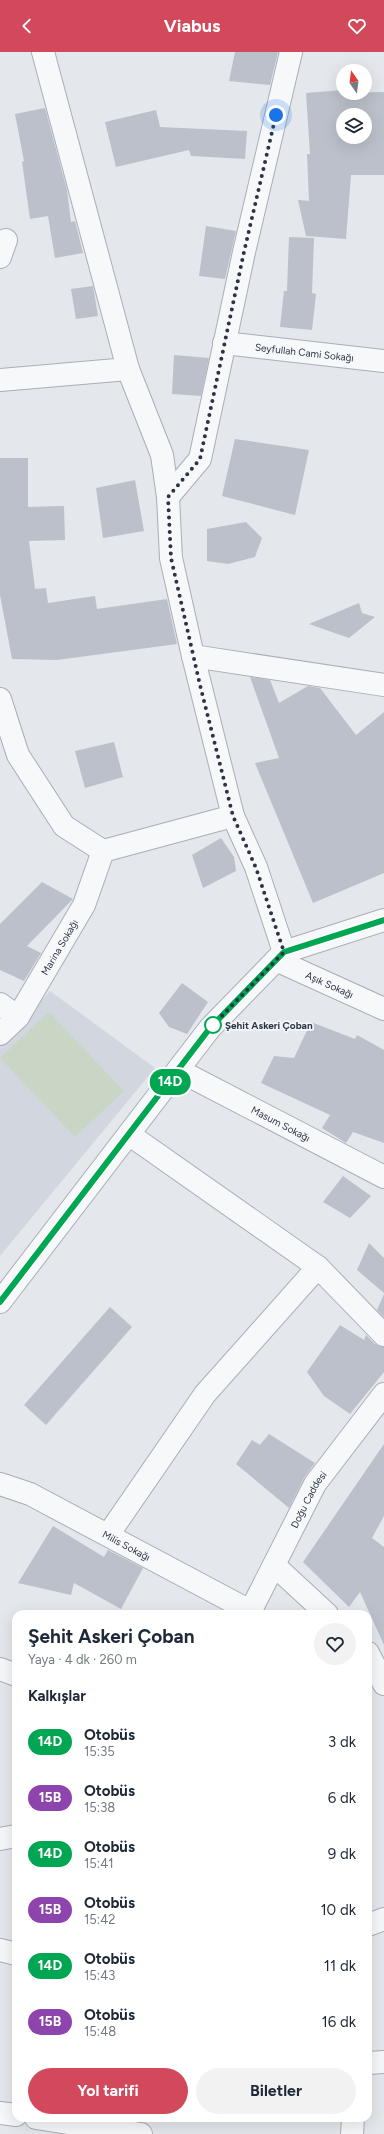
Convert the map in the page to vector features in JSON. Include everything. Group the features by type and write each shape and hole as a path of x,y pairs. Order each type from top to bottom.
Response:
{"street":[{"path":"43,52 128,369 162,455 168,497 171,558 193,656 233,816 256,868 280,956"},
{"path":"168,497 200,459 244,252 291,52"},
{"name":"Seyfullah Cami Sokağı","path":"224,343 384,361"},
{"path":"0,380 128,369"},
{"path":"193,656 384,685"},
{"path":"0,699 18,755 64,826 103,851 233,816"},
{"name":"Marina Sokağı","path":"0,1034 18,1017 84,905 103,851"},
{"path":"0,1302 130,1135 210,1028 280,956 384,920"},
{"name":"Aşık Sokağı","path":"280,956 384,1009"},
{"path":"0,1004 18,1017"},
{"name":"Masum Sokağı","path":"178,1070 384,1177"},
{"path":"130,1135 318,1267 384,1335"},
{"path":"108,1535 205,1394 318,1267"},
{"name":"Doğu Caddesi","path":"251,1610 316,1484 384,1394"},
{"name":"Milis Sokağı","path":"0,1484 30,1494 244,1610"},
{"path":"274,1565 323,1610"},
{"path":"372,1661 384,1684"},
{"path":"0,1669 12,1674"},
{"path":"0,1839 12,1837"},
{"path":"372,1924 384,1920"},
{"path":"0,1950 12,1953"},
{"path":"372,2063 384,2062"},
{"path":"0,2113 12,2114"},
{"path":"62,2122 141,2134"},
{"path":"352,2134 353,2122"}],"shaded area":[{"path":"50,991 155,1068 0,1256 0,1046"}],"green space":[{"path":"49,1012 124,1091 75,1137 0,1058"}],"building":[{"path":"235,52 278,52 270,85 229,81"},
{"path":"336,91 336,100 372,100 372,92 384,92 384,175 351,175 346,239 306,236 298,200 309,201 307,154 310,154 306,93"},
{"path":"45,108 67,190 71,222 75,221 83,253 55,258 48,216 30,219 22,162 24,161 15,114"},
{"path":"156,110 160,127 247,131 245,159 191,156 189,150 116,167 105,122"},
{"path":"206,226 236,231 225,279 199,276"},
{"path":"289,237 314,238 312,293 316,294 312,330 280,327 284,291 287,291"},
{"path":"93,286 98,316 76,319 71,289"},
{"path":"174,355 209,358 201,396 172,394"},
{"path":"235,439 309,450 295,515 222,496"},
{"path":"0,458 28,458 28,507 64,506 65,540 29,541 35,589 46,588 48,603 95,596 97,609 167,599 177,644 57,660 12,659 0,595"},
{"path":"135,480 144,531 103,538 96,488"},
{"path":"246,522 262,538 255,557 228,564 207,561 207,529"},
{"path":"359,603 362,613 375,617 349,638 309,624"},
{"path":"250,677 270,680 279,703 308,686 320,688 356,735 384,712 384,873 313,903 255,763 279,758"},
{"path":"114,742 123,777 85,788 75,751"},
{"path":"221,838 234,857 236,871 203,888 192,855"},
{"path":"42,882 73,899 27,946 41,953 24,981 0,970 0,924"},
{"path":"182,983 208,1002 187,1034 169,1027 159,1013"},
{"path":"311,1022 355,1039 357,1035 384,1050 384,1143 353,1132 346,1143 322,1128 330,1115 261,1083 274,1056 294,1058"},
{"path":"343,1176 371,1196 350,1218 323,1202"},
{"path":"369,1243 384,1258 384,1293 357,1270"},
{"path":"384,1294 384,1317 377,1310"},
{"path":"110,1307 132,1327 46,1425 24,1405"},
{"path":"340,1325 364,1340 366,1335 375,1344 384,1347 384,1372 350,1414 324,1396 307,1372"},
{"path":"269,1434 315,1463 304,1478 289,1508 236,1464 252,1440 260,1445"},
{"path":"384,1444 384,1516 372,1538 384,1547 384,1645 372,1618 372,1610 368,1610 360,1592 349,1607 303,1562"},
{"path":"53,1526 104,1557 108,1550 143,1568 121,1609 74,1583 71,1595 18,1583"}],"bus line":[{"name":"14D","path":"0,1302 130,1135 210,1028 284,952 384,920"}],"place":[{"name":"Şehit Askeri Çoban","path":"213,1025"}],"route":[{"path":"213,1025 210,1028 284,952 256,868 233,816 193,656 171,558 168,497 200,459 244,252 276,115"}]}
